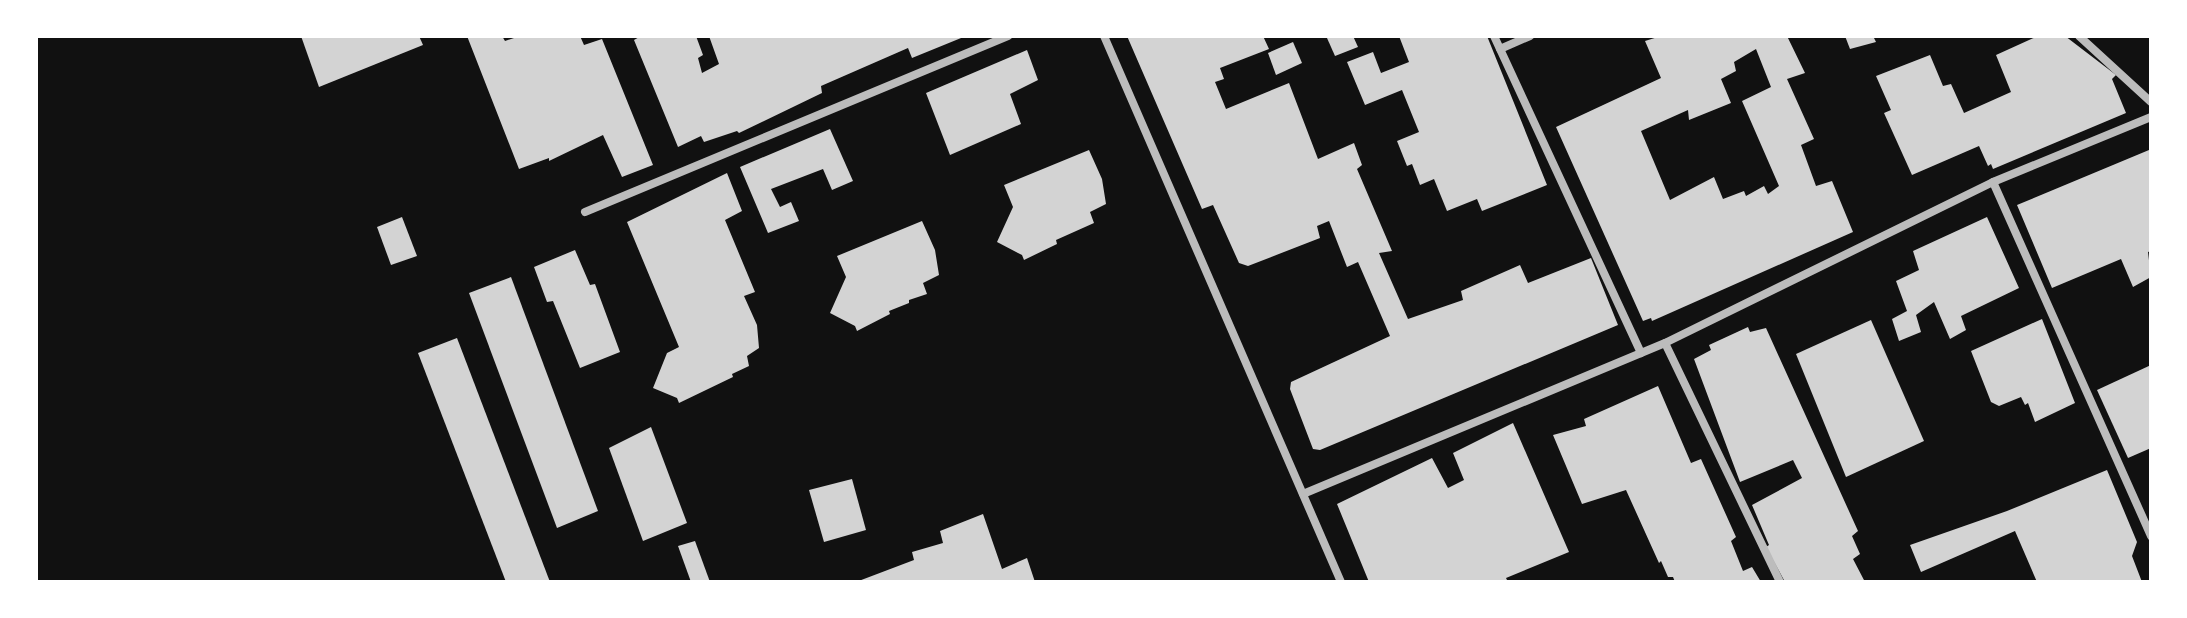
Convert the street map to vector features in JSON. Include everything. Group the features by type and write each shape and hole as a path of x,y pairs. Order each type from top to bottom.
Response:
{"street":[{"path":"585,212 1008,36"},
{"path":"1104,36 1341,582"},
{"path":"1494,36 1641,353"},
{"path":"1500,49 1530,36"},
{"path":"2079,36 2151,102"},
{"path":"1303,494 1665,343 1993,182 2151,117"},
{"path":"1993,182 2151,536"},
{"path":"1665,343 1780,582"}],"building":[{"path":"301,36 419,36 423,45 319,87"},
{"path":"467,36 502,36 505,41 520,36 580,36 584,45 602,39 653,165 622,177 603,135 549,161 549,158 519,169"},
{"path":"641,36 696,36 703,55 698,58 702,73 719,64 709,36 966,36 912,58 908,48 821,86 822,93 739,133 737,131 704,142 701,136 678,147 634,40"},
{"path":"1127,36 1263,36 1269,49 1220,68 1224,79 1215,82 1226,109 1289,83 1318,159 1354,143 1362,165 1357,169 1392,251 1379,253 1408,319 1463,300 1461,291 1520,265 1528,283 1591,258 1618,325 1320,450 1313,449 1290,389 1291,382 1390,336 1358,262 1347,267 1329,221 1317,226 1320,238 1248,266 1239,263 1213,205 1202,209"},
{"path":"1353,36 1358,47 1335,56 1327,38"},
{"path":"1399,36 1487,36 1547,185 1482,211 1477,199 1447,211 1434,179 1420,185 1412,164 1407,166 1397,141 1419,132 1402,90 1365,105 1347,62 1373,52 1381,73 1409,62"},
{"path":"1661,36 1787,36 1805,73 1787,79 1814,139 1801,145 1816,186 1832,181 1853,232 1652,321 1651,318 1643,321 1556,127 1661,78 1645,41","holes":["1756,49 1771,87 1742,101 1779,186 1768,194 1764,186 1746,196 1744,191 1723,199 1714,177 1670,200 1641,131 1688,110 1689,120 1731,103 1721,79 1736,71 1734,62"]},
{"path":"1845,36 1873,36 1876,42 1850,49"},
{"path":"2038,36 2065,36 2116,75 2112,79 2126,113 1993,169 1991,164 1988,166 1979,146 1912,175 1884,113 1891,110 1876,76 1930,55 1943,86 1951,84 1964,113 2011,92 1996,55"},
{"path":"1293,42 1302,63 1276,75 1268,53"},
{"path":"1027,50 1038,80 1010,94 1021,124 950,155 926,93"},
{"path":"830,129 853,181 832,190 823,169 771,189 780,207 791,202 799,221 768,233 740,167"},
{"path":"1089,150 1102,179 1106,204 1090,212 1094,223 1056,240 1057,244 1024,260 1022,255 997,242 1013,207 1004,185"},
{"path":"2149,150 2151,251 2148,252 2151,277 2133,287 2121,259 2052,288 2017,205"},
{"path":"727,173 742,211 725,220 755,292 744,296 757,325 759,348 747,356 749,366 732,374 733,377 679,403 677,398 653,388 667,353 679,347 627,222"},
{"path":"402,217 417,256 391,265 377,227"},
{"path":"1987,217 2019,288 1961,316 1966,330 1950,339 1934,302 1916,315 1921,332 1899,341 1892,319 1907,311 1896,281 1919,270 1913,251"},
{"path":"922,221 935,250 939,275 923,283 927,294 909,300 909,303 889,311 890,314 857,331 855,326 830,313 846,277 837,256"},
{"path":"575,250 590,285 595,284 620,352 580,368 553,301 547,302 534,267"},
{"path":"511,277 598,511 557,528 469,293"},
{"path":"2042,319 2075,403 2035,422 2028,403 2025,405 2021,397 1999,406 1991,402 1971,351"},
{"path":"1871,320 1924,441 1846,477 1796,354"},
{"path":"1748,327 1750,332 1766,328 1858,531 1852,536 1860,554 1853,559 1865,582 1785,582 1766,547 1769,545 1752,505 1802,478 1793,460 1740,482 1694,359 1711,350 1709,345"},
{"path":"457,338 550,582 506,582 418,353"},
{"path":"2151,365 2151,448 2128,458 2097,390"},
{"path":"1658,386 1691,463 1701,459 1736,537 1731,541 1743,571 1752,567 1761,582 1675,582 1673,577 1668,577 1661,561 1659,563 1626,490 1582,504 1553,435 1586,426 1584,419"},
{"path":"1513,423 1569,552 1506,578 1508,582 1369,582 1337,504 1432,458 1448,488 1464,480 1453,453"},
{"path":"651,427 687,523 643,541 609,448"},
{"path":"2107,470 2137,542 2132,556 2142,582 2037,582 2015,531 1921,572 1910,545 2007,511"},
{"path":"852,479 866,530 824,542 809,490"},
{"path":"983,514 1002,569 1027,558 1035,582 856,582 914,560 912,552 943,543 940,531"},
{"path":"695,541 710,582 691,582 678,546"}]}
